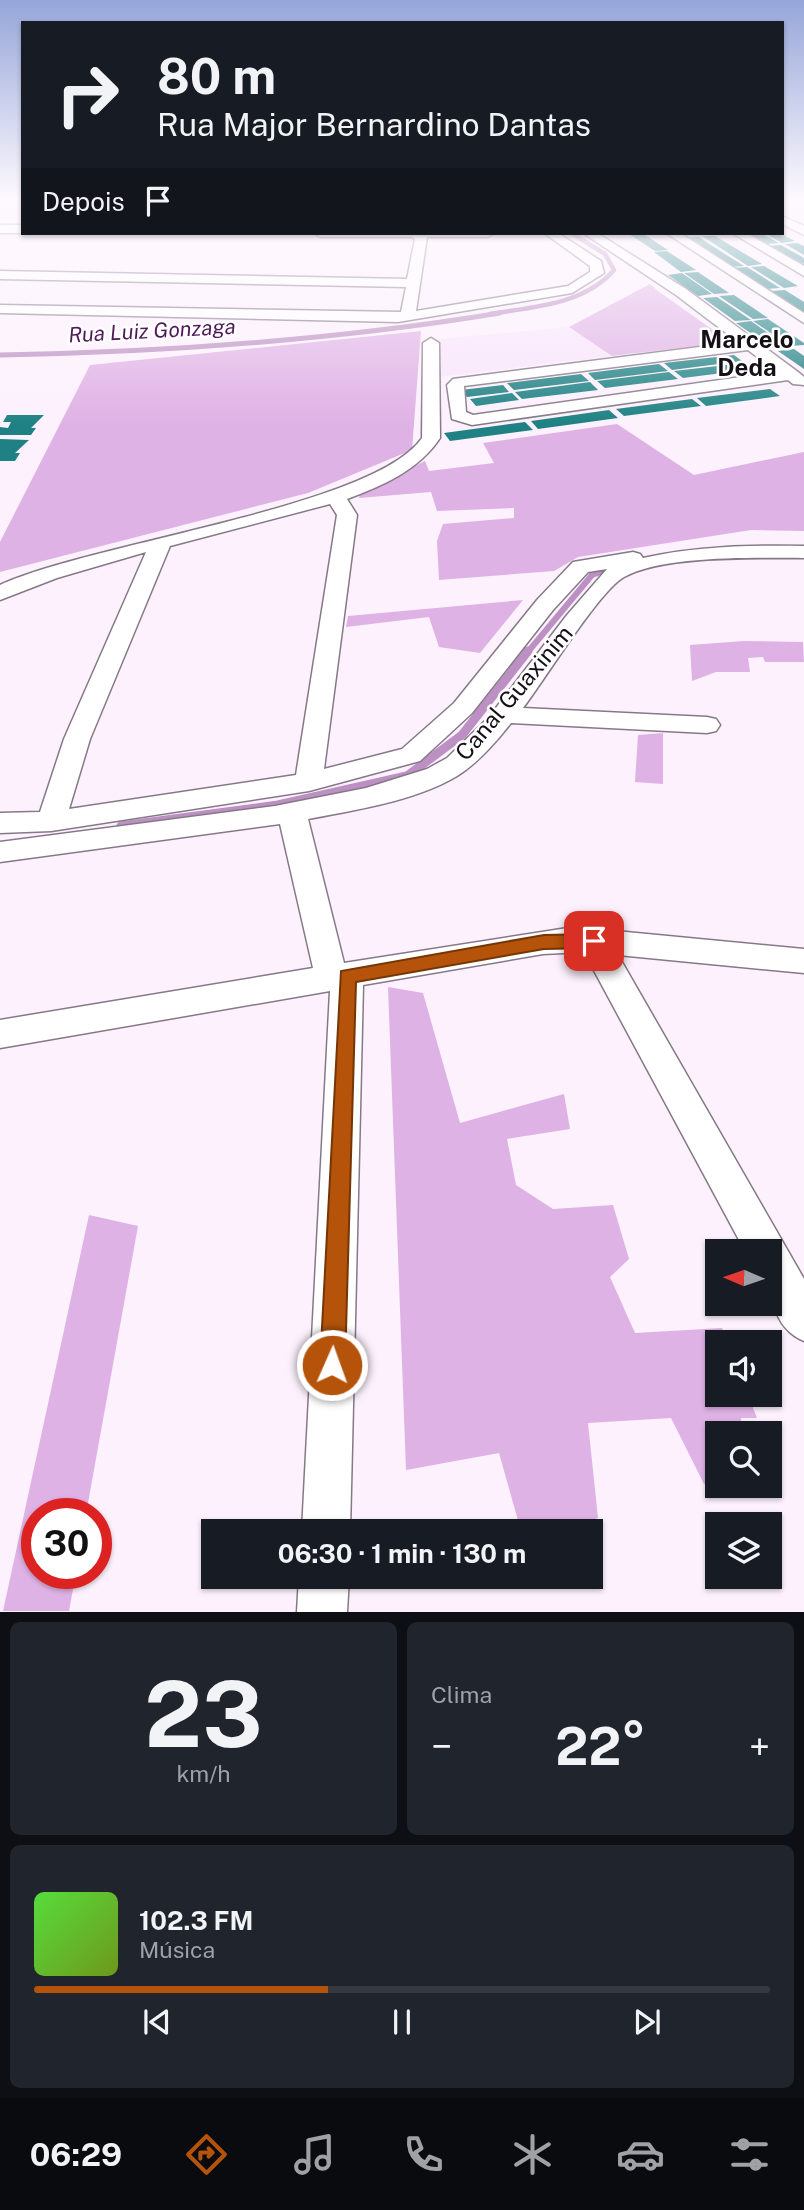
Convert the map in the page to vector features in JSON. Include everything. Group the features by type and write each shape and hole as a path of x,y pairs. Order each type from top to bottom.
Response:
{"street":[{"path":"393,318 408,314 416,273"},
{"path":"0,310 393,318 572,289 597,273"},
{"path":"652,273 798,380"},
{"path":"734,273 804,319"},
{"path":"0,275 415,283"},
{"path":"0,593 26,580 336,497 411,461 426,448 431,425 431,343"},
{"path":"432,383 459,382 751,345"},
{"path":"431,425 798,380"},
{"path":"459,382 455,385 458,415 465,420"},
{"path":"309,782 346,515 336,497"},
{"path":"0,823 51,821 309,782 411,755 463,708 545,605 582,567 763,537 803,552"},
{"path":"51,821 77,739 161,542"},
{"name":"Canal Guaxinim","path":"0,852 173,832 292,813 405,787 454,766 501,715 615,573 638,565 694,556 803,552"},
{"path":"501,715 707,725"},
{"path":"292,813 340,977 326,1519"},
{"path":"594,941 759,1239"},
{"path":"0,1034 544,942 594,941 804,961"},
{"path":"782,1280 804,1320"},
{"path":"323,1612 324,1589"}],"shaded area":[{"path":"650,284 730,342 612,356 569,327"},
{"path":"569,327 612,356 439,377 439,339"},
{"path":"421,331 412,450 308,493 0,572 0,542 90,365"},
{"path":"617,424 694,475 804,452 804,531 751,530 578,557 554,571 439,580 437,541 443,524 514,518 514,508 437,511 431,492 359,498 360,493 425,461 429,471 494,463 483,443"},
{"path":"523,600 480,653 439,647 429,617 346,627 348,616"},
{"path":"744,641 803,642 804,662 765,662 763,657 748,658 750,672 716,672 692,681 690,645"},
{"path":"663,733 663,784 635,782 638,735"},
{"path":"388,987 423,993 460,1123 564,1094 570,1129 507,1139 516,1185 553,1209 613,1205 629,1259 610,1277 635,1333 722,1328 723,1330 705,1330 705,1407 753,1407 757,1418 705,1421 704,1484 671,1418 588,1423 598,1518 595,1519 518,1519 499,1453 406,1470"},
{"path":"89,1215 138,1226 89,1498 28,1498"},
{"path":"21,1528 21,1589 73,1589 69,1611 3,1611"}],"building":[{"path":"682,273 712,294 698,296 668,275"},
{"path":"684,273 700,273 729,293 714,294"},
{"path":"742,273 757,273 780,288 766,289"},
{"path":"761,273 776,273 798,286 784,288"},
{"path":"785,290 804,302 804,312 771,291"},
{"path":"734,295 768,318 753,319 719,296"},
{"path":"717,297 751,320 735,321 703,298"},
{"path":"768,319 804,345 790,346 753,321"},
{"path":"751,321 788,347 772,348 736,323"},
{"path":"794,349 804,356 804,369 778,351"},
{"path":"734,355 742,361 672,370 664,363"},
{"path":"744,363 754,369 683,378 674,371"},
{"path":"659,364 668,371 595,380 588,373"},
{"path":"669,372 678,379 605,388 597,381"},
{"path":"581,374 589,381 514,390 507,383"},
{"path":"590,382 598,390 522,399 515,392"},
{"path":"503,385 509,392 467,397 461,390"},
{"path":"770,389 780,396 706,406 697,398"},
{"path":"512,393 519,400 476,406 470,399"},
{"path":"692,399 701,406 624,416 616,409"},
{"path":"609,410 618,418 538,429 531,421"},
{"path":"7,415 44,415 31,428 36,428 31,435 0,435 0,427 8,428 11,422 3,422"},
{"path":"525,422 533,430 450,441 444,433"},
{"path":"0,439 29,440 15,453 20,453 15,461 0,461"}],"waterway":[{"name":"Rua Luiz Gonzaga","path":"490,314 540,306 573,297 588,291 611,273"},
{"name":"Rua Luiz Gonzaga","path":"0,355 251,343 376,331 500,313"},
{"path":"527,653 592,575 617,566"},
{"path":"121,826 278,805 407,776 462,735 528,651"}],"district":[{"name":"Marcelo Deda","path":"747,354"}],"route":[{"path":"332,1365 347,976 544,942 574,939 594,941"}]}
